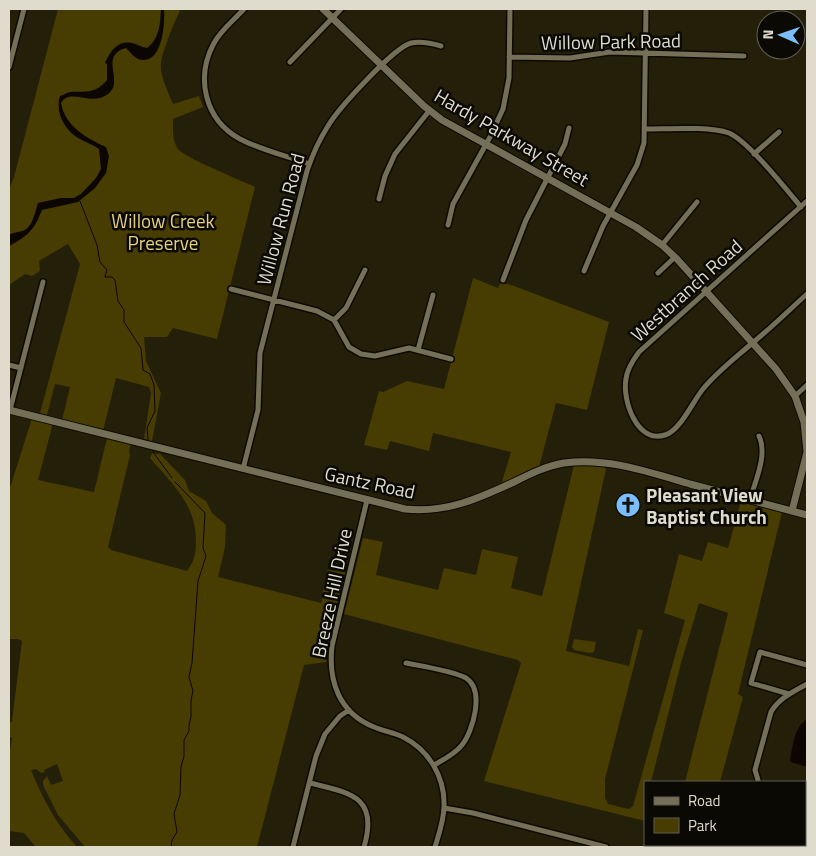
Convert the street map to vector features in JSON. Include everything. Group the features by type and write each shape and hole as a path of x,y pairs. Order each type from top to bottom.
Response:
{"main road":[{"name":"Hardy Parkway Street","path":"323,9 430,111 451,125 636,227 662,245 707,292 776,369 795,396 804,422 806,452 792,511"},
{"name":"Gantz Road","path":"9,410 405,509 437,510 476,500 544,468 590,461 632,468 807,516"}],"street":[{"path":"9,67 11,49 24,9"},
{"path":"244,9 215,42 207,56 204,71 204,88 208,103 221,125 234,135 250,143 309,164"},
{"path":"290,62 341,9"},
{"path":"448,225 453,204 499,120 504,104 508,89 510,9"},
{"path":"584,271 600,232 642,154 644,143 646,9"},
{"name":"Willow Run Road","path":"242,469 258,410 260,354 309,164 322,136 333,118 386,60 410,44 426,42 441,46"},
{"name":"Willow Park Road","path":"509,57 570,58 599,53 645,52 744,56"},
{"path":"379,199 385,176 392,160 430,111"},
{"path":"503,280 526,220 565,144 570,128"},
{"path":"644,129 721,131 738,138 801,207"},
{"path":"754,154 779,132"},
{"name":"Westbranch Road","path":"753,343 716,375 704,388 674,430 667,435 658,436 644,432 636,423 625,394 626,377 630,366 639,352 807,201"},
{"path":"662,245 697,202"},
{"path":"658,273 674,257"},
{"path":"334,320 346,308 365,270"},
{"path":"9,410 43,282"},
{"path":"231,289 317,311 334,320 349,346 361,354 375,356 400,349 418,350 451,359"},
{"path":"418,350 433,294"},
{"path":"753,343 807,294"},
{"path":"9,365 21,368"},
{"path":"795,396 807,385"},
{"path":"750,500 762,457 763,444 759,436"},
{"name":"Breeze Hill Drive","path":"366,500 332,646 330,664 332,680 349,710 360,720 403,737 414,744 434,765 442,785 444,808 436,847"},
{"path":"789,694 751,683 760,652 807,665"},
{"path":"406,663 461,676 470,682 476,691 477,702 469,731 463,744 458,750 434,765"},
{"path":"758,781 756,770 771,712 775,704 807,684"},
{"path":"293,847 316,756 325,734 340,716 349,710"},
{"path":"310,783 343,791 359,800 368,815 369,824 364,847"},
{"path":"444,808 473,813 606,847"}],"green space":[{"name":"Willow Creek Preserve","path":"58,9 178,9 180,11 162,58 163,78 173,104 199,96 203,107 173,119 173,134 176,146 191,158 255,187 217,339 173,328 167,337 144,337 146,361 161,393 152,441 144,439 151,393 149,387 116,378 103,431 62,420 70,387 55,384 47,415 40,413 80,264 68,244 39,261 40,271 32,276 25,274 9,285 9,189 14,177"},
{"path":"473,278 498,288 501,282 514,286 609,322 587,410 556,403 539,467 501,485 511,452 433,433 429,451 390,441 387,450 364,445 379,391 383,392 407,381 444,389"},
{"path":"32,418 53,423 38,480 94,492 107,438 131,443 130,455 108,547 111,550 187,571 193,561 196,542 195,529 188,506 175,486 150,458 152,453 160,454 185,480 189,491 206,501 212,513 226,525 225,547 218,577 321,603 327,570 345,572 335,612 326,662 304,665 257,847 85,847 58,815 43,785 43,781 47,776 51,785 63,781 57,764 41,773 36,769 31,770 51,811 77,847 36,847 24,833 9,831 9,757 12,738 9,736 9,724 12,721 22,641 9,639 9,491"},
{"path":"574,465 603,466 606,469 566,651 629,666 638,629 643,630 605,779 605,798 608,804 629,809 633,806 685,620 664,613 679,554 702,561 708,542 728,548 741,501 782,512 738,694 743,697 720,781 685,781 728,613 699,603 681,663 651,781 644,781 644,821 484,781 521,663 518,660 344,614 363,538 383,542 376,575 438,590 444,568 476,575 482,549 518,557 511,588 542,596"},
{"path":"574,639 596,642 594,652 574,650 572,647"},
{"path":"780,846 787,847 682,847"}],"shaded area":[{"path":"161,9 164,9 163,31 154,55 149,59 142,60 135,57 126,48 118,52 112,63 113,89 108,94 95,99 70,97 61,103 63,111 72,125 91,140 106,147 109,156 106,173 95,188 78,202 42,210 30,232 9,246 9,235 28,228 38,203 61,198 74,198 81,194 96,178 101,169 99,149 78,138 62,120 59,108 60,96 70,92 90,91 99,88 107,80 107,64 105,63 118,45 132,43 147,48 157,35"},
{"path":"807,719 807,767 790,760 793,743 799,727"}],"waterway":[{"path":"80,201 97,245 100,262 107,270 105,277 112,277 115,280 118,301 124,310 124,322 141,348 143,370 150,374 154,385 155,411 147,428 148,440"},
{"path":"153,452 172,478"},
{"path":"171,847 172,840 177,832 174,814 180,795 184,740 189,731 191,717 193,691 189,677 192,663 198,581 206,556 203,548 205,513 175,482"}],"place":[{"name":"Pleasant View Baptist Church","path":"628,505"}]}
